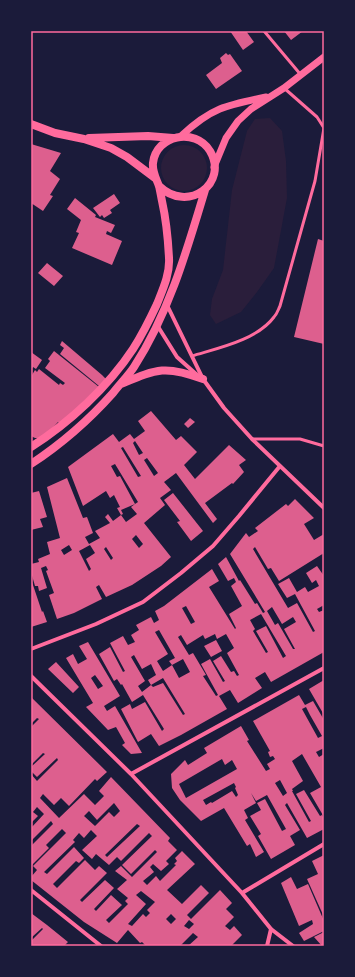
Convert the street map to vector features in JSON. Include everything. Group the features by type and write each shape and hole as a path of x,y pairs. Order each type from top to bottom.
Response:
{"main road":[{"path":"31,124 55,133 84,139 111,148 122,154 157,182 165,192 172,196 181,198 198,194 210,183 213,175 213,158 210,151 204,144 189,137 148,136 84,139"},
{"path":"31,447 48,436 72,416 113,376 133,349 151,316 167,277 169,260 165,215 153,166 155,154 159,148 165,142 177,137"},
{"path":"31,464 57,447 81,427 121,384 144,351 157,325 183,264 204,190"},
{"path":"121,384 149,372 162,370 178,371 203,379"}],"street":[{"path":"214,167 226,138 238,121 251,109 284,88 324,57"},
{"path":"177,137 207,114 219,108 235,103 270,96"},
{"path":"166,303 203,379 224,408 252,439 324,508"},
{"path":"151,316 177,358 203,379"},
{"path":"31,649 96,624 143,602 213,546 280,466"},
{"path":"131,774 324,668"},
{"path":"31,676 131,774 242,893 271,929 293,946"},
{"path":"242,893 324,844"},
{"path":"31,890 100,946"},
{"path":"267,946 271,929"}],"lane":[{"path":"264,31 302,75"},
{"path":"192,356 253,335 274,317 280,306 315,181 324,128 317,117 284,88"},
{"path":"252,439 300,439 324,446"}],"shaded area":[{"path":"270,118 282,131 286,161 287,198 274,268 241,312 216,324 210,315 212,299 223,270 232,190 247,131 255,119"},
{"path":"179,145 189,145 197,149 203,155 207,163 207,173 203,181 197,187 189,191 179,191 171,187 165,181 161,173 161,163 165,155 171,149"}],"building":[{"path":"230,31 246,31 254,42 243,50"},
{"path":"284,31 303,31 291,40"},
{"path":"226,53 228,55 230,54 242,71 216,89 206,75 222,63 220,58"},
{"path":"31,144 61,153 50,171 60,179 50,195 53,196 43,211 31,203"},
{"path":"114,194 120,203 110,210 112,213 104,218 102,215 100,217 93,208"},
{"path":"75,198 96,215 95,217 115,225 111,233 107,231 106,234 122,241 112,265 72,248 79,233 76,232 81,220 67,209"},
{"path":"318,239 324,241 324,344 294,337"},
{"path":"47,263 63,276 54,286 38,273"},
{"path":"62,341 107,380 99,386 60,354 64,348 60,345"},
{"path":"54,351 99,387 60,424 58,422 41,438 35,438 31,436 31,374 32,375 35,370 37,372 39,369 59,385 60,383 63,385 65,383 45,368 50,361 48,359"},
{"path":"31,352 42,360 36,369 33,367 31,370"},
{"path":"151,411 176,440 181,436 197,452 184,465 195,479 229,445 246,460 239,465 244,472 233,484 232,483 205,503 217,519 213,523 176,473 164,482 171,490 160,498 165,505 144,523 171,557 161,566 132,585 106,597 99,585 96,587 102,599 74,613 57,619 49,595 54,593 46,571 48,570 46,566 41,568 47,588 39,591 38,586 35,586 31,572 31,564 39,562 38,559 50,554 47,542 60,538 47,487 67,478 83,518 87,517 93,533 85,537 89,544 100,538 95,531 110,523 105,517 108,514 113,521 121,515 117,508 120,507 114,495 110,498 106,491 83,506 68,467 113,434 119,442 130,434 134,439 145,431 138,421","holes":["135,441 143,453 139,455 133,443","123,447 141,476 138,477 121,448","147,458 158,473 154,476 144,460","115,464 138,502 135,504 120,476 117,477 111,466","135,504 131,507 137,514 126,522 121,515 123,514 121,510","136,535 143,544 139,548 132,539","69,545 72,550 64,555 61,550","90,545 95,553 86,559 91,569 89,571 79,551","106,547 113,558 111,560 104,549"]},
{"path":"190,418 195,422 188,428 184,424"},
{"path":"39,491 47,517 40,519 43,527 31,530 31,493"},
{"path":"173,493 203,531 191,541 177,522 180,521 164,500"},
{"path":"295,499 314,518 304,524 314,540 324,534 324,553 279,581 271,568 268,569 255,547 253,549 288,608 297,603 313,632 315,631 295,594 287,598 278,584 289,578 297,592 305,587 308,592 319,586 316,580 312,583 306,573 317,566 324,576 324,605 317,609 319,612 324,610 324,652 271,682 265,672 255,678 262,688 238,703 230,690 219,696 227,709 159,746 151,734 138,742 121,709 130,704 132,709 145,702 162,731 164,729 143,695 132,702 122,684 121,685 117,679 114,681 99,654 110,647 123,672 125,671 110,643 123,636 128,645 135,642 131,635 139,630 136,625 151,617 154,623 159,620 155,611 164,606 212,569 219,581 209,587 235,629 236,628 229,614 242,606 231,586 236,582 234,578 228,581 218,564 226,557 239,581 240,580 255,604 257,603 263,613 265,612 230,554 246,533 249,537 258,531 255,528 286,504 288,506","holes":["186,606 195,622 191,624 182,608","272,607 282,624 293,617 296,622 284,629 295,649 293,649 278,623 275,625 267,611","261,614 286,656 283,658 266,626 256,631 268,652 266,653 253,631 255,629 250,620","159,630 175,658 169,661 172,665 163,671 157,661 168,654 155,632","215,634 217,639 226,634 234,648 227,653 239,675 237,676 234,671 231,672 221,656 213,661 225,681 223,682 210,659 201,664 218,695 216,696 203,676 206,675 193,653 189,655 178,637 181,635 187,645 203,635 205,639","134,655 142,669 151,664 156,675 148,680 151,685 142,692 138,686 145,681 131,657","183,659 190,672 179,678 172,665","163,678 185,714 183,715 163,683 153,687 151,685"]},
{"path":"31,579 47,622 31,627"},
{"path":"216,640 222,651 211,657 204,646"},
{"path":"88,642 120,696 104,706 107,711 115,706 142,753 131,754 122,745 125,743 116,727 108,730 86,707 93,703 66,658 73,654 78,664 87,659 79,646","holes":["95,675 103,686 98,689 91,678"]},
{"path":"56,662 79,687 73,693 48,669"},
{"path":"324,680 324,715 309,689"},
{"path":"299,695 305,705 313,701 324,720 324,748 316,752 319,757 324,754 324,817 310,793 321,787 302,754 292,761 303,781 292,789 292,791 309,822 311,821 296,794 304,790 320,816 322,815 324,819 324,829 307,838 287,803 285,805 300,830 290,836 295,845 271,859 258,836 261,834 250,816 261,810 257,803 265,799 282,831 286,829 267,795 256,801 251,793 256,803 244,810 248,818 245,820 264,852 256,857 250,844 247,846 224,808 201,821 180,800 172,788 171,774 185,760 188,765 207,753 204,748 241,726 249,740 247,741 266,771 270,769 267,764 275,759 273,756 270,757 268,752 270,751 253,721","holes":["306,707 322,736 318,738 302,709","222,759 225,765 232,760 237,769 186,798 179,784","280,780 287,793 283,796 275,783","234,783 236,787 235,788 238,795 236,797 232,791 206,805 203,800"]},
{"path":"31,697 107,772 97,781 95,779 69,806 61,798 54,805 43,794 40,798 59,818 84,794 95,805 104,796 99,791 111,777 170,838 168,841 177,850 166,861 169,864 161,871 153,864 150,867 154,872 143,881 147,885 156,876 160,881 176,865 174,864 177,861 175,858 182,851 195,864 167,890 182,904 201,885 209,893 187,915 191,919 220,890 232,903 226,909 234,917 225,926 230,930 234,926 242,935 231,946 188,946 198,937 193,933 180,946 146,946 142,942 140,943 128,930 117,943 84,922 31,880 31,877 37,870 33,866 66,833 62,829 46,845 49,848 31,866 31,846 53,824 51,821 31,841 31,828 44,814 37,807 33,812 38,816 31,823 31,774 37,781 58,760 57,758 37,777 31,771 31,767 45,754 43,753 31,765 31,727 39,719 37,718 31,724","holes":["114,803 120,811 114,817 109,812 95,826 84,816 89,811 97,820","137,824 140,826 107,857 105,855","91,830 97,836 82,850 92,859 96,854 109,865 117,857 121,861 149,833 152,836 122,865 131,874 155,850 157,852 132,877 121,866 115,871 127,880 117,889 128,898 125,901 128,904 109,923 106,920 122,905 111,895 96,911 94,909 114,888 105,880 82,902 80,900 107,873 99,866 95,870 85,860 57,888 53,884 76,861 79,863 84,858 74,847 47,874 44,872 75,842 73,840 79,833 84,838","141,891 155,902 147,910 150,913 146,917 143,914 132,926 128,924 146,904 136,895","171,914 176,919 171,924 166,919","189,920 194,924 189,929 184,926"]},
{"path":"324,855 324,917 307,879 318,874 312,861"},
{"path":"291,877 297,889 308,884 324,921 324,931 304,941 299,933 313,924 312,920 299,926 281,883"},
{"path":"31,913 68,942 64,946 31,946 31,941 43,929 42,928 31,938"},
{"path":"324,932 324,946 322,946 314,937"}]}
